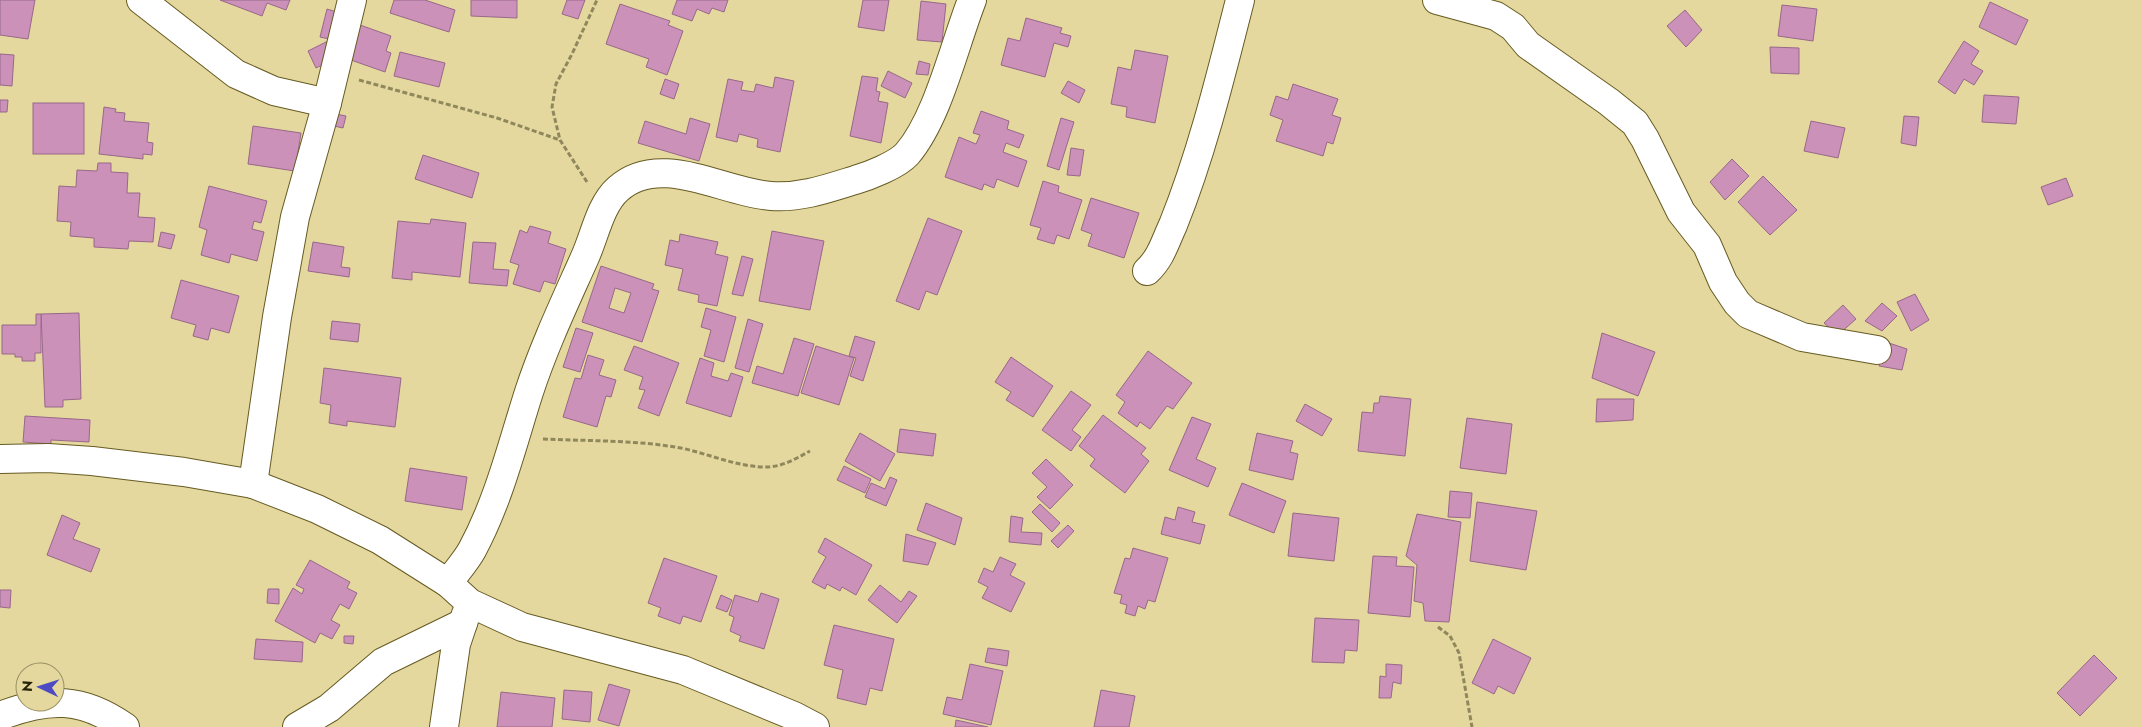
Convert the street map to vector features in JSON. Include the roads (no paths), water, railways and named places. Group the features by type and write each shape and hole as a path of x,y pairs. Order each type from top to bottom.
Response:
{"street":[{"path":"141,0 236,74 274,91 327,103"},
{"path":"253,484 277,318 295,217 327,103 352,0"},
{"path":"448,583 471,552 484,526 530,390 554,328 596,232 603,207 617,189 633,178 648,174 672,173 769,196 806,196 870,176 905,157 920,136 932,111 972,0"},
{"path":"1147,271 1157,261 1184,196 1225,60 1240,0"},
{"path":"1437,0 1496,16 1512,26 1528,45 1610,102 1635,123 1645,139 1681,212 1707,245 1723,282 1737,303 1748,314 1802,337 1877,350"},
{"path":"0,459 48,458 92,462 184,472 253,484 317,509 380,540 448,583 467,613 683,670 794,716 815,727"},
{"path":"297,727 329,708 383,662 467,613"},
{"path":"444,727 456,644 467,613"},
{"path":"0,716 29,707 63,702 89,706 126,727"}]}
